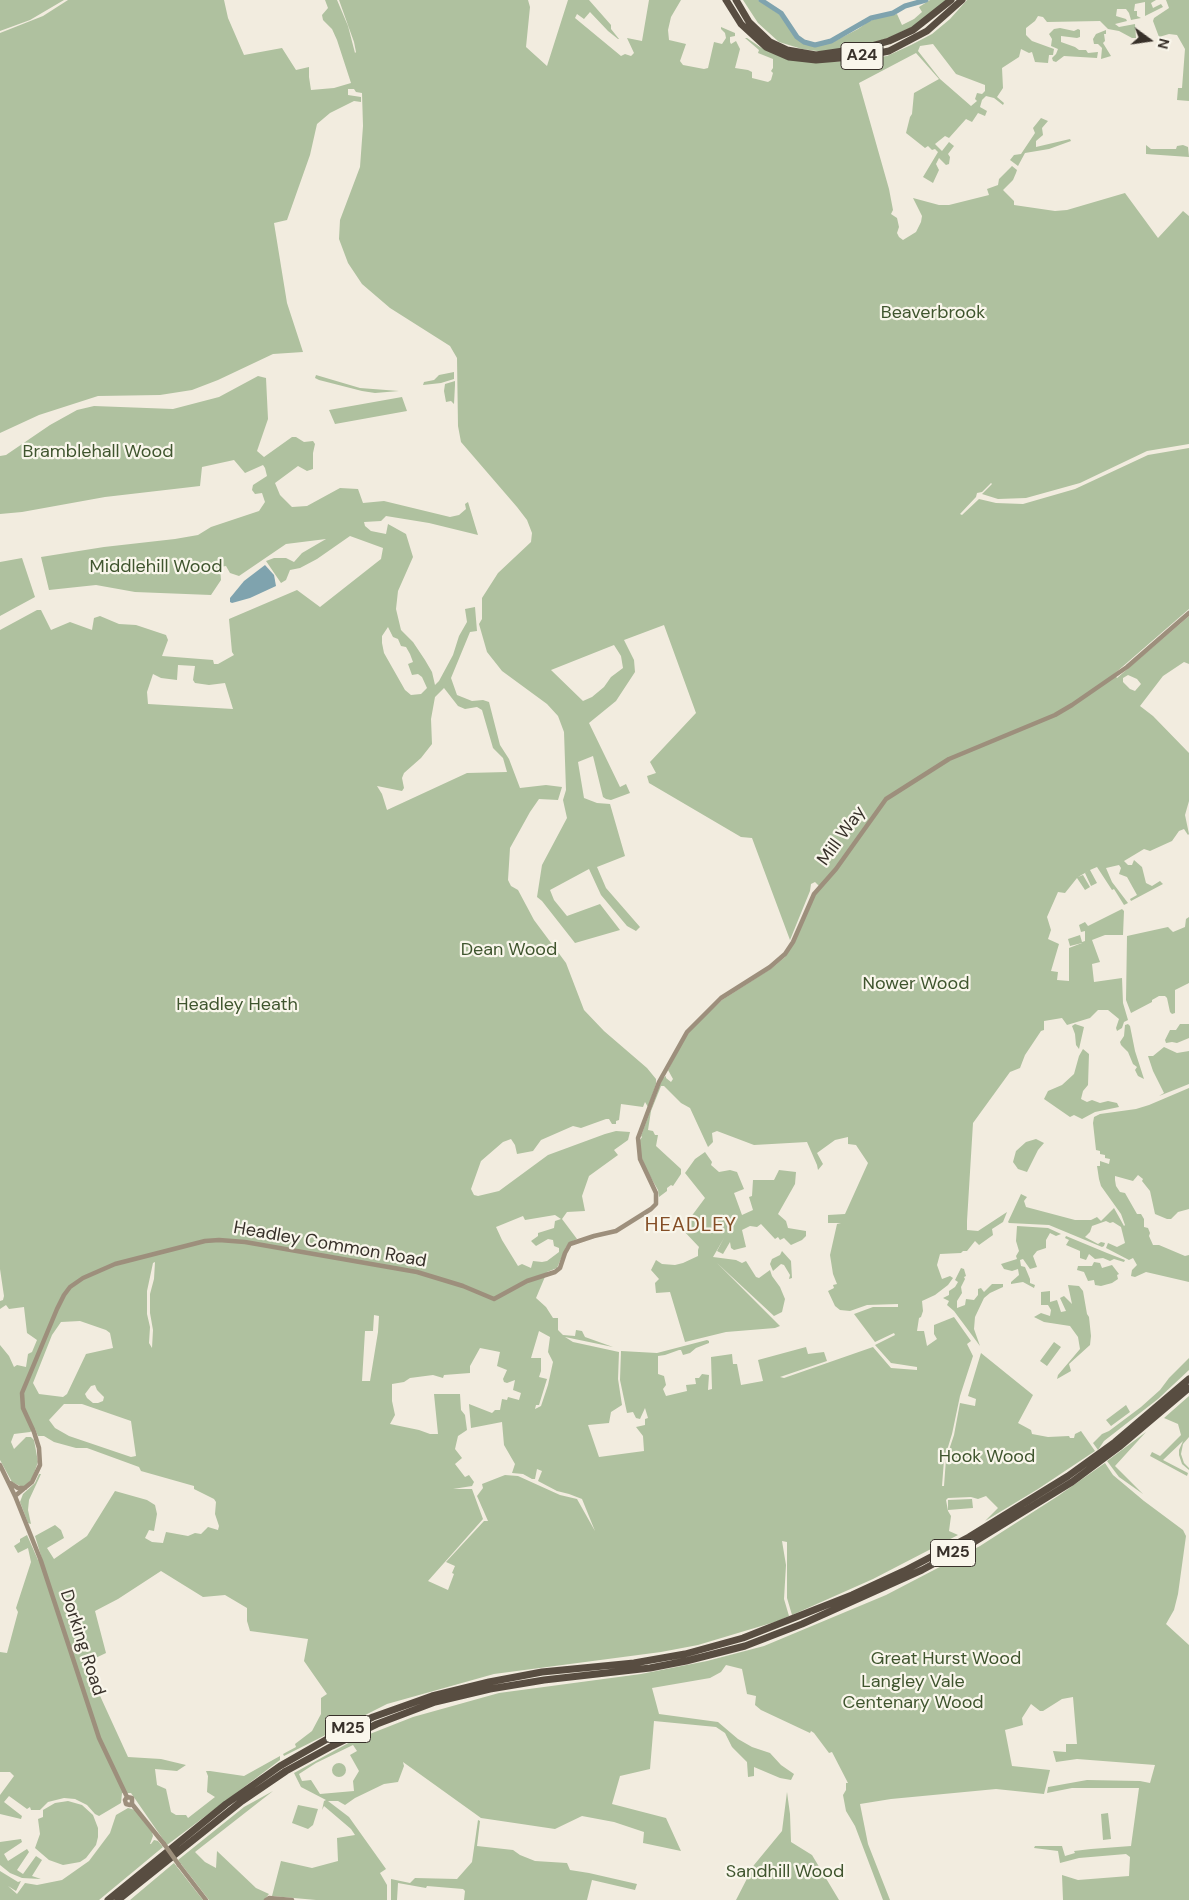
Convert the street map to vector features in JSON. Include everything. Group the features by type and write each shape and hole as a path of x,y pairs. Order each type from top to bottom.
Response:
{"highway":[{"name":"A24","path":"726,0 745,29 766,47 789,57 816,60 864,56 889,51 927,31 962,0"},
{"name":"A24","path":"736,0 749,22 770,42 787,50 816,54 864,48 889,41 913,30 951,0"},
{"name":"M25","path":"108,1900 226,1804 280,1766 329,1738 373,1717 432,1696 488,1682 542,1672 634,1662 685,1654 743,1638 844,1599 904,1571 969,1537 1068,1476 1115,1442 1189,1379"},
{"name":"M25","path":"118,1900 242,1801 286,1772 332,1746 377,1724 435,1702 490,1689 544,1680 650,1668 745,1646 811,1620 922,1570 974,1542 1072,1482 1119,1447 1189,1388"}],"main road":[{"name":"Mill Way","path":"494,1299 527,1281 556,1272 560,1268 570,1244 616,1231 655,1206 657,1201 656,1193 640,1159 637,1142 660,1079 675,1056 687,1032 700,1017 721,998 770,967 785,954 793,942 814,894 836,869 886,799 949,759 1055,715 1111,679 1160,639 1189,612"},
{"name":"Headley Common Road","path":"15,1496 28,1487 36,1477 40,1460 34,1432 23,1408 22,1393 57,1309 67,1290 78,1281 116,1264 205,1241 245,1242 417,1272 463,1286 494,1299"},
{"name":"Dorking Road","path":"0,1465 15,1496 41,1561 99,1738 127,1798 132,1798 132,1804 206,1900"},
{"path":"8,1482 18,1488 28,1487"},
{"path":"266,1900 269,1898 292,1900"}],"green space":[{"path":"0,0 64,0 30,20 0,31"},
{"path":"68,0 224,0 228,18 244,55 282,48 296,70 309,67 311,90 334,88 351,83 337,40 332,29 323,20 322,15 328,8 325,0 337,0 348,26 355,53 354,42 339,0 528,0 530,7 526,47 547,66 568,0 589,0 611,25 611,29 619,39 608,31 590,12 584,19 577,14 575,18 621,56 625,54 631,56 634,53 627,38 642,41 649,0 681,0 671,17 668,30 669,40 686,44 680,61 683,65 708,68 714,42 722,44 726,38 721,27 735,33 735,36 730,37 730,42 731,44 736,41 740,49 735,68 748,70 752,72 752,78 768,82 771,80 773,73 771,71 773,59 758,53 759,50 745,38 775,54 816,62 852,61 887,56 932,34 950,19 967,0 1156,0 1151,3 1153,8 1161,4 1163,7 1145,16 1145,2 1135,4 1134,11 1137,11 1137,16 1141,18 1131,20 1126,9 1117,9 1116,16 1127,21 1115,24 1119,27 1135,24 1136,38 1108,29 1100,21 1047,22 1043,17 1038,16 1026,28 1026,35 1032,41 1054,49 1053,55 1049,55 1048,63 1035,62 1032,52 1029,53 1021,49 1019,57 1002,68 1003,88 997,97 1004,103 1003,105 994,98 986,96 982,100 980,107 987,111 985,116 978,113 972,122 966,119 949,138 945,136 935,144 942,151 949,142 954,146 948,154 950,157 949,164 946,165 939,158 936,164 939,170 933,183 923,177 938,152 928,146 925,148 906,133 912,114 914,93 939,79 916,53 859,83 889,189 893,210 891,214 897,218 899,227 897,233 903,240 916,232 921,222 922,216 913,198 939,205 949,205 989,195 987,189 998,185 999,179 1012,166 1017,170 1016,173 1013,180 1003,190 1014,201 1014,205 1055,211 1067,210 1125,193 1158,238 1183,211 1189,216 1189,444 1147,451 1080,483 1026,498 998,499 982,494 991,483 982,492 977,493 976,497 960,514 962,515 979,499 996,503 1023,504 1075,489 1148,455 1189,448 1189,609 1114,674 1117,678 1189,616 1189,664 1184,662 1163,676 1140,706 1153,716 1189,753 1189,801 1185,815 1189,834 1184,829 1179,831 1172,841 1150,851 1144,849 1124,861 1128,865 1132,865 1134,860 1142,867 1146,883 1152,886 1160,881 1163,884 1131,901 1130,899 1137,895 1127,877 1119,874 1121,868 1119,865 1106,868 1112,882 1128,903 1124,905 1097,867 1078,877 1083,875 1090,887 1085,890 1077,878 1065,893 1058,892 1047,917 1051,930 1048,939 1059,944 1051,971 1058,972 1057,980 1069,981 1069,948 1082,943 1070,946 1068,939 1080,935 1082,942 1085,941 1085,931 1081,932 1079,925 1085,922 1088,926 1122,909 1124,911 1123,935 1105,935 1092,940 1100,962 1092,964 1094,982 1122,978 1123,1003 1128,1020 1117,1031 1119,1019 1108,1010 1098,1010 1090,1018 1067,1025 1062,1018 1044,1021 1044,1030 1041,1031 1025,1055 1020,1068 1010,1072 973,1123 967,1230 978,1231 1007,1212 1003,1222 992,1229 993,1235 979,1245 975,1241 967,1251 940,1254 937,1265 942,1279 950,1276 953,1278 948,1285 935,1295 922,1301 923,1311 919,1318 917,1331 924,1331 927,1346 937,1339 934,1334 934,1325 954,1317 971,1341 967,1344 973,1356 960,1396 944,1460 942,1486 944,1486 946,1459 954,1435 960,1403 975,1406 976,1399 968,1396 981,1353 1033,1395 1018,1423 1031,1430 1032,1434 1048,1437 1069,1436 1074,1438 1075,1434 1081,1431 1095,1451 985,1521 998,1508 986,1496 978,1499 971,1497 948,1498 946,1500 951,1516 949,1531 958,1535 873,1579 792,1615 787,1598 787,1542 782,1541 786,1565 784,1599 789,1616 778,1621 698,1645 661,1652 494,1674 387,1704 284,1756 283,1754 296,1747 295,1744 312,1731 321,1714 321,1698 327,1694 304,1661 308,1639 250,1631 247,1621 247,1608 225,1595 203,1597 161,1571 118,1599 95,1611 106,1653 85,1663 128,1757 161,1759 186,1765 177,1771 155,1769 157,1785 166,1789 171,1812 176,1815 186,1815 188,1818 215,1797 207,1792 208,1776 206,1771 244,1776 280,1756 280,1760 167,1845 131,1793 122,1793 121,1803 99,1816 87,1805 75,1799 64,1798 48,1802 40,1810 31,1810 30,1807 27,1809 9,1796 4,1802 22,1816 21,1819 0,1814 0,1795 14,1776 10,1772 0,1772 0,1652 7,1653 18,1612 16,1608 31,1562 28,1548 18,1553 14,1546 27,1535 38,1560 42,1559 35,1536 55,1525 61,1530 64,1538 47,1548 54,1559 87,1536 115,1491 147,1500 155,1505 157,1514 154,1531 149,1530 145,1538 152,1542 163,1543 166,1532 188,1536 195,1533 201,1534 208,1527 218,1530 219,1526 215,1514 216,1502 214,1499 194,1489 194,1486 141,1471 139,1467 87,1448 76,1448 54,1442 44,1436 38,1436 35,1429 30,1432 14,1434 11,1442 14,1449 26,1437 31,1437 34,1440 38,1462 32,1479 25,1486 12,1482 0,1460 0,1345 9,1356 14,1367 17,1365 26,1367 28,1354 32,1352 37,1340 27,1333 24,1307 9,1309 6,1305 0,1309 0,1301 3,1300 4,1296 0,1269 0,630 37,610 41,610 51,630 70,622 92,630 94,618 100,616 119,624 136,625 166,635 168,640 162,656 213,660 214,664 218,664 234,655 232,652 229,619 297,590 320,607 381,559 383,548 350,536 317,559 300,568 290,570 286,580 281,583 266,561 274,558 286,558 294,562 302,553 326,539 286,544 239,576 230,573 226,566 220,567 221,580 211,595 135,592 96,585 49,590 41,557 198,535 211,527 259,511 265,502 262,493 255,494 252,490 253,485 267,476 265,468 263,465 245,473 234,460 202,467 200,486 105,497 22,512 0,514 0,456 6,455 50,425 77,410 94,406 173,409 219,397 258,376 266,378 268,419 257,451 264,457 292,437 296,437 304,442 313,441 315,444 313,469 307,471 298,466 275,483 280,495 292,507 307,506 340,488 358,489 363,503 384,501 450,517 459,515 466,509 465,504 468,502 478,535 429,523 386,516 381,521 364,522 365,526 371,531 386,534 388,524 406,534 413,557 398,591 396,609 401,630 413,642 425,660 432,672 435,685 453,655 459,636 467,622 465,609 475,607 477,631 470,632 451,678 457,695 472,701 483,700 489,702 500,745 509,759 520,788 546,785 562,787 558,800 539,799 530,812 510,848 508,880 511,886 518,890 534,920 566,963 584,1010 604,1031 647,1068 656,1079 648,1107 645,1102 643,1107 621,1104 619,1120 616,1121 616,1124 612,1124 609,1119 606,1119 581,1128 573,1126 541,1140 533,1151 517,1154 511,1139 503,1142 481,1161 471,1189 474,1195 478,1196 499,1191 548,1155 605,1134 616,1131 630,1132 628,1140 614,1150 618,1155 589,1176 582,1196 585,1211 567,1212 562,1219 577,1239 566,1247 557,1268 547,1272 536,1298 546,1307 553,1318 558,1318 558,1330 563,1335 575,1336 576,1330 582,1331 585,1337 613,1347 565,1337 573,1342 619,1352 618,1379 622,1405 611,1412 609,1423 588,1425 599,1457 644,1451 643,1436 636,1427 645,1425 645,1419 648,1418 645,1408 640,1419 636,1418 633,1412 627,1413 620,1380 621,1351 657,1353 709,1341 709,1343 696,1348 690,1353 683,1355 681,1350 679,1350 658,1356 658,1374 664,1376 666,1385 663,1389 666,1396 687,1391 686,1385 696,1384 695,1378 699,1378 702,1374 709,1375 708,1390 712,1389 711,1357 732,1354 733,1364 737,1364 741,1385 763,1381 758,1360 806,1347 808,1354 824,1352 827,1361 780,1377 784,1378 873,1347 891,1368 917,1370 917,1367 891,1363 875,1345 895,1335 894,1333 875,1342 854,1314 873,1307 898,1307 898,1304 867,1305 850,1311 840,1310 835,1306 828,1291 834,1288 833,1285 837,1284 833,1274 830,1255 837,1224 841,1223 828,1223 828,1215 845,1214 868,1163 856,1145 848,1144 848,1137 835,1140 817,1153 823,1164 818,1170 807,1142 754,1145 717,1131 712,1133 713,1142 708,1147 690,1108 681,1103 664,1086 661,1086 651,1111 648,1130 658,1135 656,1146 681,1169 681,1174 673,1186 671,1185 667,1188 667,1191 659,1197 658,1190 647,1171 640,1154 641,1136 662,1079 666,1076 671,1082 673,1079 668,1070 688,1032 722,1000 772,968 785,957 819,886 815,882 811,884 810,891 790,940 752,838 741,837 649,783 647,776 656,773 650,762 696,713 664,625 624,640 634,660 635,672 616,701 589,723 620,787 626,784 630,793 611,800 606,799 603,797 593,756 578,762 584,798 597,803 610,804 625,856 597,867 606,888 640,927 636,931 627,926 601,895 589,869 550,890 554,900 567,916 600,904 620,930 575,943 537,897 542,865 567,818 563,800 566,790 564,732 558,716 547,704 502,671 487,652 479,624 482,619 482,598 498,573 531,542 532,533 527,520 517,507 461,442 458,426 457,358 450,346 390,308 362,284 348,263 339,239 340,220 360,167 363,126 362,93 356,92 354,89 348,89 348,95 361,97 361,102 354,101 330,113 317,124 310,155 287,220 274,223 287,303 303,352 273,354 192,390 160,395 98,396 39,415 0,433 0,33 43,16","holes":["933,44 956,74 985,85 985,91 982,94 977,93 975,99 977,101 971,106 940,79 918,51 920,46","388,627 393,637 398,639 401,646 406,647 410,654 413,662 408,664 412,675 418,674 422,677 427,688 421,694 411,695 405,690 384,653 382,636","614,645 621,656 623,668 611,677 604,687 592,697 583,701 551,670","178,665 195,666 193,680 195,683 209,685 225,683 233,709 148,704 147,692 153,674 161,678 177,680","1128,675 1137,679 1141,684 1135,691 1123,682 1123,678","444,688 458,706 465,709 477,707 482,710 493,748 503,758 507,772 467,773 387,810 382,794 377,786 402,791 404,788 402,778 404,773 421,758 432,744 431,719 435,697","555,1215 561,1219 555,1221 554,1228 538,1233 538,1236 531,1241 536,1246 548,1239 553,1240 554,1246 559,1248 559,1252 547,1261 533,1261 531,1268 522,1264 518,1266 496,1227 523,1216 525,1220","155,1262 154,1279 150,1294 150,1313 153,1330 152,1348 149,1343 150,1327 147,1314 147,1291 153,1263","374,1315 379,1316 370,1381 362,1381 365,1331 373,1331","80,1321 110,1333 113,1348 86,1354 67,1394 63,1397 39,1394 33,1383 52,1335 61,1322","539,1331 550,1337 548,1352 553,1362 541,1406 535,1409 536,1405 539,1405 547,1379 539,1377 541,1358 531,1358","480,1348 500,1352 497,1366 507,1370 503,1379 504,1382 507,1383 515,1380 513,1390 521,1393 519,1400 508,1397 507,1400 502,1399 500,1410 495,1410 492,1413 469,1404 471,1428 502,1422 504,1445 515,1464 512,1473 523,1474 535,1479 537,1469 542,1471 538,1481 557,1491 582,1499 595,1531 577,1499 560,1495 518,1476 505,1475 482,1484 483,1488 477,1496 488,1521 484,1521 446,1562 455,1566 448,1590 428,1581 483,1519 472,1489 453,1489 472,1486 474,1482 469,1475 465,1477 455,1464 462,1458 455,1449 458,1436 467,1430 465,1415 461,1410 460,1394 434,1394 438,1434 430,1434 390,1424 395,1415 392,1401 392,1384 404,1382 410,1378 433,1375 443,1378 444,1375 470,1373 470,1366","95,1385 104,1397 103,1401 98,1403 93,1403 85,1394 91,1386","64,1404 82,1404 131,1421 136,1456 131,1457 69,1436 55,1428 49,1420"]},
{"path":"743,0 758,0 779,14 798,39 805,44 813,46 833,42 869,21 882,17 897,14 902,25 914,19 922,12 919,7 930,0 946,0 920,23 888,38 829,51 817,51 802,49 779,42 758,23"},
{"path":"1166,0 1189,0 1189,101 1177,100 1178,88 1182,88 1185,49 1177,35 1169,34 1159,37 1153,21 1154,18 1169,8"},
{"path":"1060,28 1074,31 1080,30 1080,37 1061,36 1061,42 1079,50 1086,50 1088,53 1098,52 1097,58 1064,56 1056,62 1053,61 1052,58 1058,49 1051,46 1052,39 1049,34 1054,29"},
{"path":"1106,30 1103,43 1111,56 1101,59 1102,48 1098,44 1094,44 1093,39 1096,34"},
{"path":"1041,118 1048,121 1042,128 1043,135 1036,141 1036,147 1070,139 1071,141 1049,149 1025,153 1018,166 1010,160 1014,155 1021,154 1035,133 1033,128"},
{"path":"1146,145 1151,149 1176,149 1177,146 1183,145 1188,147 1189,157 1146,154"},
{"path":"454,372 454,379 423,385 424,382 434,380 439,375"},
{"path":"316,375 360,388 399,391 375,393 362,391 319,380 315,378"},
{"path":"455,381 454,404 451,401 446,402 444,391 445,384"},
{"path":"402,397 407,411 335,424 329,410"},
{"path":"22,558 35,597 0,616 0,562"},
{"path":"1090,870 1097,883 1091,886 1085,873"},
{"path":"1189,917 1189,983 1175,990 1175,1013 1172,1014 1170,1012 1167,998 1159,996 1131,1013 1126,1000 1127,936 1168,927 1173,932 1185,927 1186,919"},
{"path":"1075,1024 1084,1027 1079,1049 1076,1045 1072,1026"},
{"path":"1128,1024 1144,1079 1138,1076 1135,1070 1137,1067 1133,1064 1128,1052 1120,1042 1124,1036 1125,1025"},
{"path":"1180,1024 1189,1024 1189,1038 1177,1043 1166,1043 1165,1040 1170,1030 1176,1030"},
{"path":"1164,1047 1177,1053 1189,1051 1189,1084 1159,1096 1164,1093 1148,1056 1153,1056"},
{"path":"1083,1049 1089,1054 1088,1085 1083,1091 1081,1099 1087,1102 1092,1100 1100,1103 1108,1101 1117,1103 1119,1107 1095,1112 1082,1119 1074,1115 1070,1117 1044,1099 1048,1091 1062,1085 1074,1074"},
{"path":"1189,1088 1189,1209 1178,1212 1171,1219 1167,1219 1155,1214 1150,1191 1142,1181 1143,1179 1138,1175 1133,1181 1115,1176 1115,1180 1120,1192 1125,1193 1137,1214 1141,1214 1144,1219 1144,1227 1148,1228 1153,1245 1159,1245 1185,1256 1189,1255 1189,1282 1146,1272 1135,1277 1131,1276 1132,1270 1137,1265 1133,1258 1129,1260 1106,1248 1108,1243 1117,1247 1125,1243 1121,1227 1113,1222 1106,1221 1092,1226 1090,1232 1085,1237 1098,1244 1101,1242 1105,1243 1102,1247 1049,1225 1008,1222 1021,1194 1027,1197 1024,1201 1026,1207 1075,1220 1091,1220 1097,1217 1101,1221 1114,1208 1124,1226 1121,1214 1101,1186 1099,1179 1097,1166 1100,1166 1100,1161 1109,1164 1110,1159 1105,1158 1105,1155 1100,1154 1100,1151 1096,1150 1094,1117 1100,1114 1136,1109"},
{"path":"1036,1139 1044,1143 1038,1150 1027,1172 1018,1169 1013,1162 1016,1151 1026,1142"},
{"path":"705,1152 712,1162 711,1165 719,1172 730,1170 737,1172 744,1189 734,1193 742,1215 753,1210 749,1197 752,1196 753,1180 774,1180 779,1170 796,1172 795,1184 778,1214 786,1221 788,1228 806,1231 806,1236 791,1245 784,1238 780,1240 778,1237 775,1239 761,1224 757,1227 750,1226 742,1230 746,1247 734,1250 731,1248 730,1242 723,1254 717,1251 724,1238 713,1257 736,1260 742,1263 746,1261 756,1277 759,1278 770,1270 785,1299 782,1312 774,1316 717,1263 780,1326 726,1332 685,1342 670,1292 656,1293 655,1283 659,1279 651,1270 656,1260 662,1264 675,1265 698,1256 699,1247 682,1229 705,1198 685,1173 695,1159"},
{"path":"1017,1226 1048,1228 1061,1234 1056,1236 1050,1233 1046,1240 1046,1248 1037,1251 1033,1256 1037,1267 1030,1269 1023,1259 1020,1260 1021,1266 1025,1267 1030,1283 1035,1285 1034,1288 1023,1282 1011,1284 1019,1275 1018,1269 1012,1271 1004,1269 1001,1264 1017,1259 1016,1256 1019,1251 1016,1241"},
{"path":"1066,1236 1125,1260 1124,1262 1114,1259 1110,1261 1103,1258 1095,1259 1089,1254 1086,1260 1080,1258 1080,1251 1066,1245 1069,1240 1065,1238"},
{"path":"782,1251 791,1261 792,1278 789,1279 790,1275 784,1265 781,1264 773,1271 770,1264 772,1259 780,1255"},
{"path":"1094,1262 1100,1263 1102,1268 1112,1265 1119,1274 1117,1275 1118,1279 1101,1286 1095,1285 1094,1280 1088,1281 1084,1272 1077,1270 1078,1266 1092,1266"},
{"path":"961,1268 964,1269 966,1276 961,1287 962,1293 957,1301 957,1308 965,1305 966,1299 974,1300 978,1295 978,1289 981,1288 984,1292 992,1284 1003,1284 1003,1287 984,1298 975,1317 974,1329 980,1346 954,1311 947,1305 949,1301 943,1298 949,1295 949,1291 958,1282 955,1280"},
{"path":"1068,1285 1079,1286 1083,1291 1089,1317 1090,1345 1069,1364 1071,1371 1057,1379 1058,1375 1080,1349 1078,1337 1070,1326 1044,1322 1034,1317 1041,1313 1050,1316 1051,1310 1048,1305 1041,1305 1041,1292 1050,1291 1050,1302 1057,1300 1061,1312 1066,1311 1060,1298 1064,1296 1072,1304"},
{"path":"1054,1342 1061,1347 1047,1366 1040,1361"},
{"path":"1189,1358 1189,1370 1158,1399 1104,1441 1098,1450 1093,1443 1102,1434 1109,1431 1141,1407 1160,1390"},
{"path":"1189,1396 1189,1437 1183,1444 1181,1454 1189,1470 1182,1464 1179,1455 1183,1441 1163,1460 1188,1473 1187,1476 1150,1456 1152,1452 1160,1456 1181,1435 1178,1424 1164,1418"},
{"path":"1126,1405 1130,1412 1111,1426 1106,1420"},
{"path":"1146,1432 1115,1466 1143,1494 1119,1477 1107,1461"},
{"name":"Langley Vale Centenary Wood","path":"1105,1463 1113,1475 1183,1530 1186,1536 1178,1594 1174,1610 1166,1624 1189,1645 1189,1900 1063,1900 1062,1875 1078,1880 1129,1876 1130,1857 1126,1854 1079,1858 1060,1863 1058,1851 1034,1848 1035,1846 1062,1846 1065,1856 1075,1853 1074,1851 1131,1846 1139,1788 1072,1788 1047,1793 1048,1787 1087,1780 1140,1781 1150,1783 1155,1765 1077,1759 1056,1762 1053,1751 1066,1752 1066,1744 1077,1744 1073,1697 1062,1699 1043,1711 1040,1711 1031,1704 1022,1718 1023,1725 1005,1730 1012,1766 1050,1770 1044,1794 996,1789 891,1799 860,1804 868,1844 890,1900 883,1900 855,1826 846,1811 843,1795 846,1790 846,1783 848,1783 832,1752 829,1753 811,1731 810,1733 761,1710 755,1705 756,1696 747,1694 742,1669 726,1665 721,1672 710,1678 652,1688 659,1714 718,1722 738,1739 752,1747 770,1753 781,1765 794,1774 791,1780 780,1778 754,1767 754,1776 748,1777 747,1762 732,1747 725,1733 716,1727 654,1721 650,1769 620,1776 612,1804 666,1818 681,1851 643,1843 644,1832 614,1822 582,1816 555,1829 481,1818 403,1762 404,1766 398,1782 384,1784 345,1805 338,1801 328,1801 349,1817 386,1869 380,1873 387,1885 387,1900 316,1900 272,1896 281,1861 312,1868 338,1861 337,1838 355,1835 351,1829 324,1806 322,1810 326,1800 301,1787 294,1773 352,1741 413,1717 499,1693 641,1674 707,1661 764,1646 886,1595 980,1546","holes":["353,1745 357,1751 350,1755 359,1771 353,1781 354,1791 320,1794 311,1780 302,1781 299,1774 316,1763"]},
{"path":"39,1474 41,1474 29,1500 28,1510 31,1524 28,1523 20,1502 23,1494 35,1483"},
{"path":"972,1499 973,1508 948,1510 948,1500"},
{"path":"336,1763 342,1763 346,1770 342,1777 336,1777 332,1773 332,1767"},
{"path":"273,1791 195,1852 205,1862 216,1868 217,1851 256,1888 269,1894 264,1900 209,1900 178,1860 244,1807"},
{"name":"Sandhill Wood","path":"787,1792 791,1842 812,1855 839,1900 736,1900 754,1865 782,1831"},
{"path":"68,1801 82,1805 93,1815 98,1828 98,1837 96,1845 86,1858 80,1862 63,1865 49,1860 35,1848 40,1834 38,1819 43,1817 43,1810 55,1803"},
{"path":"298,1805 318,1809 313,1825 308,1829 292,1823"},
{"path":"128,1808 135,1810 152,1832 153,1836 150,1844 154,1840 158,1841 163,1847 99,1900 0,1900 0,1871 18,1882 21,1881 16,1891 8,1886 17,1894 25,1883 37,1885 62,1880 89,1861 110,1833 116,1815"},
{"path":"1108,1813 1111,1839 1103,1840 1101,1814"},
{"path":"478,1820 480,1821 477,1846 513,1850 535,1861 567,1863 570,1870 637,1884 635,1890 592,1880 587,1900 464,1900 465,1891 463,1889 427,1886 426,1888 398,1883 397,1900 391,1900 391,1879 410,1883 415,1878 457,1879 472,1862"},
{"path":"21,1839 22,1842 4,1854 8,1861 27,1849 29,1852 17,1870 23,1874 36,1856 42,1860 32,1876 41,1879 22,1878 10,1873 0,1865 0,1842"},
{"path":"174,1863 203,1900 130,1900"}],"water":[{"path":"265,565 274,575 276,586 250,598 230,602 230,598 244,581"}],"waterway":[{"path":"761,0 781,13 797,37 804,42 815,45 831,41 871,18 893,13 905,6 926,0"}],"district":[{"name":"HEADLEY","path":"691,1226"}],"park label":[{"name":"Beaverbrook","path":"933,313"},
{"name":"Bramblehall Wood","path":"98,452"},
{"name":"Middlehill Wood","path":"156,567"},
{"name":"Dean Wood","path":"509,950"},
{"name":"Nower Wood","path":"916,984"},
{"name":"Headley Heath","path":"237,1005"},
{"name":"Hook Wood","path":"987,1457"},
{"name":"Great Hurst Wood","path":"946,1659"}]}
